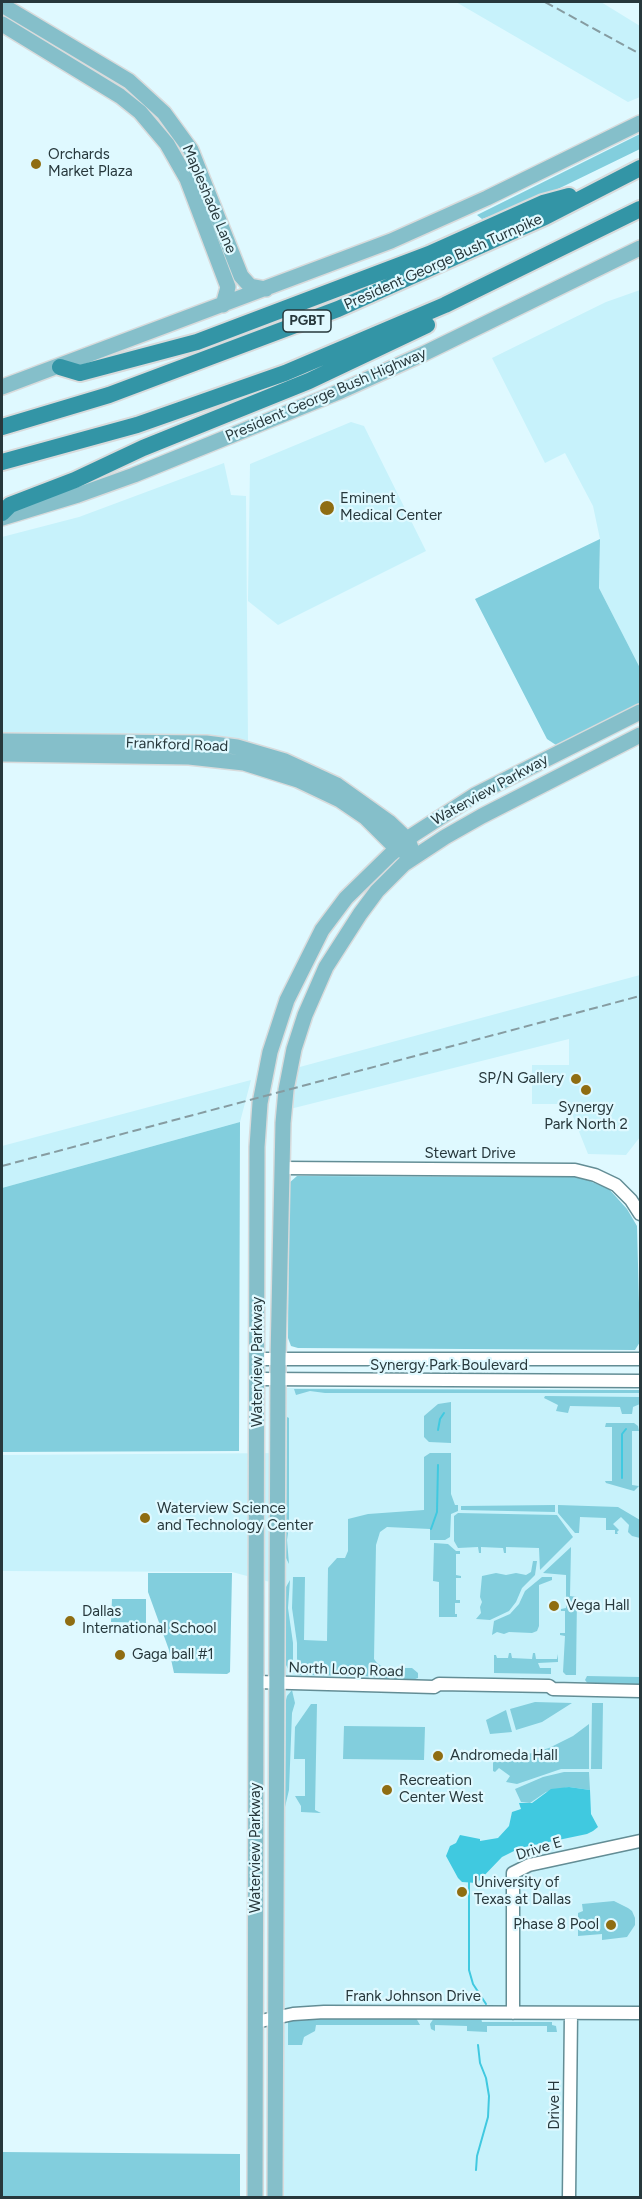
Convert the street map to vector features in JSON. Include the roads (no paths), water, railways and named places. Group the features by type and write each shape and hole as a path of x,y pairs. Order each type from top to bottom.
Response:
{"highway":[{"name":"President George Bush Turnpike","path":"2,427 110,395 338,309 459,257 640,168"},
{"path":"60,367 80,373 197,342 429,254 543,203 602,187"},
{"name":"PGBT","path":"2,462 137,425 213,399 349,347 478,289 640,209"},
{"path":"2,513 10,505 75,480 143,448 361,357 467,304 478,289"}],"main road":[{"name":"Mapleshade Lane","path":"2,5 135,86 164,113 183,137 202,174 241,276 250,286 266,289"},
{"path":"4,26 16,13"},
{"name":"Mapleshade Lane","path":"4,26 124,99 149,122 167,144 187,179 228,287 223,305"},
{"path":"124,99 135,86"},
{"path":"2,387 266,289 450,216 640,123"},
{"path":"187,179 202,174"},
{"name":"President George Bush Highway","path":"2,518 114,482 333,394 423,354 640,248"},
{"name":"Waterview Parkway","path":"255,2198 257,1147 260,1103 277,1025 307,957 322,930 346,898 402,844 475,795 640,712"},
{"name":"Waterview Parkway","path":"275,2198 278,1359 282,1168 289,1070 305,1015 326,967 371,899 414,856 482,816 640,735"},
{"name":"Frankford Road","path":"2,741 206,743 237,747 285,761 337,784 372,808 414,856"},
{"name":"Frankford Road","path":"2,754 189,757 244,763 298,780 340,800 402,844"},
{"path":"307,957 326,967"},
{"path":"258,1460 278,1460"},
{"path":"255,2141 276,2141"}],"street":[{"name":"Stewart Drive","path":"282,1168 575,1170 595,1174 616,1185 631,1200 640,1214"},
{"name":"Synergy Park Boulevard","path":"258,1359 640,1359"},
{"name":"Synergy Park Boulevard","path":"258,1379 640,1381"},
{"name":"North Loop Road","path":"257,1682 434,1687 439,1690 640,1691"},
{"name":"Drive E","path":"513,2013 513,1873 529,1865 640,1841"},
{"name":"Frank Johnson Drive","path":"256,2022 276,2017 324,2012 640,2013"},
{"name":"Drive H","path":"569,2198 570,2013"}],"waterway":[{"path":"438,1430 444,1413"},
{"path":"622,1478 622,1434 626,1429"},
{"path":"431,1529 437,1512 438,1465"},
{"path":"469,1882 469,1970 473,1984 486,2004"},
{"path":"476,2170 477,2156 488,2117 489,2096 486,2078 480,2063 478,2045"}],"railway":[{"path":"545,2 640,54"},
{"path":"2,1166 640,996"}],"place":[{"name":"Orchards Market Plaza","path":"36,164"},
{"name":"Eminent Medical Center","path":"327,508"},
{"name":"SP/N Gallery","path":"576,1079"},
{"name":"Synergy Park North 2","path":"586,1090"},
{"name":"Waterview Science and Technology Center","path":"145,1518"},
{"name":"Vega Hall","path":"554,1606"},
{"name":"Dallas International School","path":"70,1621"},
{"name":"Gaga ball #1","path":"120,1655"},
{"name":"Andromeda Hall","path":"438,1756"},
{"name":"Recreation Center West","path":"387,1790"},
{"name":"University of Texas at Dallas","path":"462,1892"},
{"name":"Phase 8 Pool","path":"611,1925"}]}
